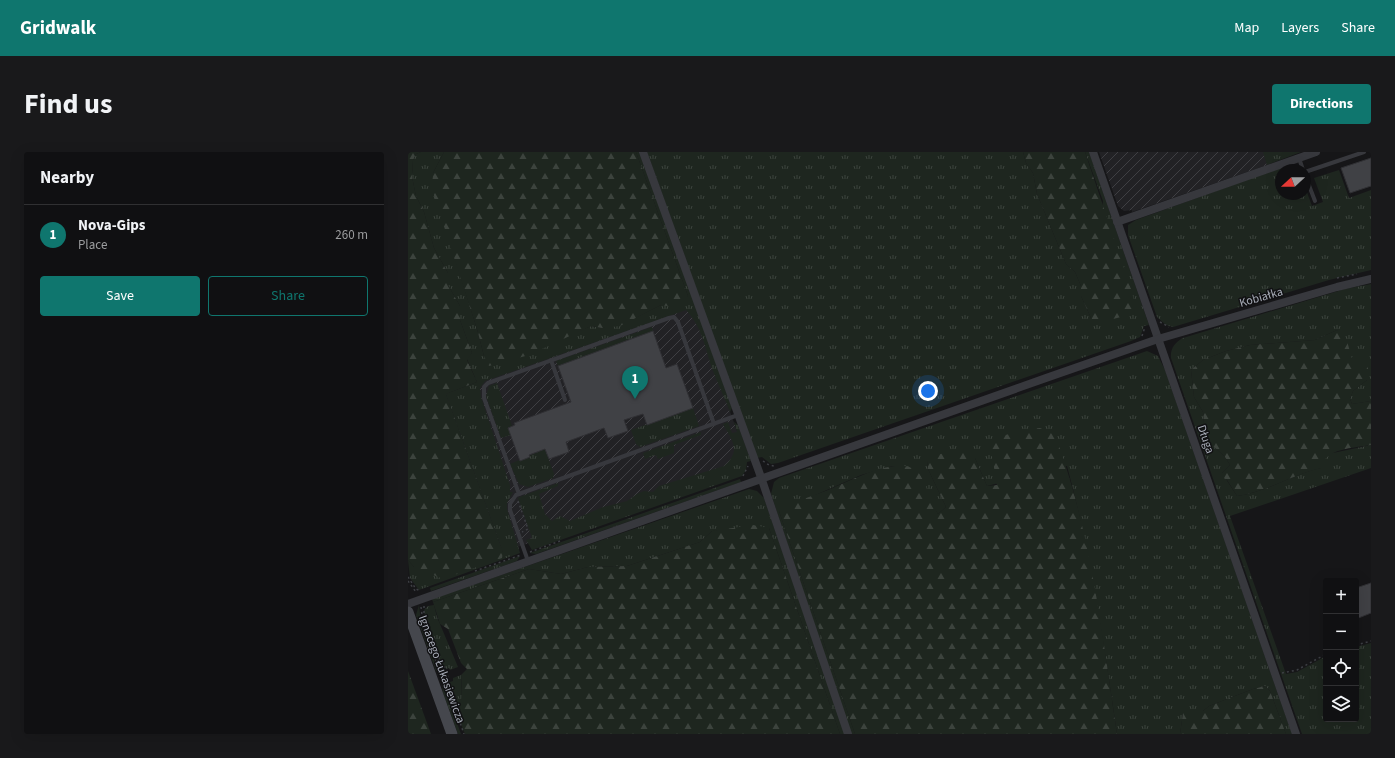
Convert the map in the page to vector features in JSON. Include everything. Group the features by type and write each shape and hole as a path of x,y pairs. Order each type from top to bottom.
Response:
{"main road":[{"name":"Ignacego Łukasiewicza","path":"408,612 452,734"}],"street":[{"path":"643,152 762,480 848,734"},
{"name":"Długa","path":"1093,152 1296,734"},
{"path":"1117,222 1311,153"},
{"name":"Kobiałka","path":"408,604 762,480 1046,378 1158,340 1337,287 1371,279"}],"lane":[{"path":"1311,170 1362,152"},
{"path":"1299,158 1301,164"},
{"path":"1311,190 1315,201"},
{"path":"517,494 484,398 484,387 488,383 669,318 674,317 678,322 714,424"},
{"path":"551,360 565,400"},
{"path":"528,561 510,510 510,504 517,494 738,415"}],"path":[{"path":"1334,279 1360,273"},
{"path":"1156,318 1158,322 1171,328"},
{"path":"517,494 528,529 522,532 524,536"},
{"path":"408,581 421,599 424,622 436,657 447,671 449,690 463,734"},
{"path":"421,599 423,623 435,657 445,675 451,702 463,734"},
{"path":"1359,644 1371,641"},
{"path":"1275,675 1297,670 1323,656"}],"shaded area":[{"path":"1099,152 1277,152 1265,156 1267,165 1132,212 1132,210 1124,211 1118,206"},
{"path":"692,305 743,448 734,471 503,552 446,394"}],"green space":[{"path":"408,152 421,152 416,154 413,160 412,177 416,196 424,212 434,248 448,273 448,285 460,306 460,320 472,353 467,360 477,382 446,394 503,552 502,558 443,579 414,567 408,560"},
{"path":"421,152 444,152 433,173 446,230 484,356 572,334 591,326 602,328 635,318 661,305 688,296 636,152 640,152 732,408 730,412 713,371 700,331 686,310 485,381 480,388 481,397 510,485 510,492 513,492 507,503 507,509 520,553 419,590 410,578 408,560 414,567 503,552 446,394 477,382 467,359 472,353 460,320 460,306 448,285 448,273 434,248 424,212 416,196 412,177 413,160 416,154"},
{"path":"444,152 636,152 688,296 673,307 661,305 620,326 602,328 591,326 529,355 489,366 484,356 477,329 432,189 433,173"},
{"path":"647,152 1023,152 1026,163 1033,173 1037,194 1066,264 1075,272 1081,286 1081,296 1091,318 1103,201 1085,152 1089,152 1149,325 1144,326 1140,337 1131,341 778,463 771,464 762,457 757,458"},
{"path":"1023,152 1085,152 1132,292 1135,307 1125,316 1097,323 1091,318 1081,296 1081,286 1075,272 1066,264 1037,194 1033,173 1026,163"},
{"path":"1263,152 1301,152 1267,165"},
{"path":"1275,170 1275,200 1310,200 1312,206 1323,202 1314,178 1339,170 1349,198 1371,190 1371,270 1329,280 1173,327 1166,325 1157,317 1128,235 1128,225 1136,220"},
{"path":"1371,284 1371,401 1352,404 1350,399 1353,391 1367,380 1367,374 1357,360 1352,359 1337,330 1315,340 1250,345 1226,351 1203,360 1191,370 1194,397 1203,412 1205,436 1210,443 1225,457 1230,465 1222,473 1237,496 1259,491 1300,474 1321,468 1322,462 1328,454 1371,445 1371,468 1230,516 1286,674 1297,672 1323,658 1323,722 1359,722 1359,646 1371,643 1371,734 1302,734 1171,358 1171,352 1175,344 1183,338 1345,289"},
{"path":"652,327 653,331 558,366 556,361"},
{"path":"1337,330 1347,341 1352,359 1361,359 1368,368 1367,380 1353,391 1350,399 1352,404 1371,401 1371,445 1341,450 1328,456 1324,461 1322,468 1301,474 1259,491 1237,496 1227,480 1222,477 1222,473 1230,465 1225,457 1210,443 1205,436 1203,412 1194,397 1191,370 1203,360 1226,351 1250,345 1315,340"},
{"path":"1147,351 1158,356 1165,370 1292,734 1286,734 1270,691 1265,686 1253,689 1209,706 1203,711 1183,713 1180,734 1117,734 1102,633 1090,566 1076,499 1067,466 987,486 975,458 927,461 928,469 946,507 938,514 908,467 892,466 861,475 779,511 855,734 851,734 771,494 774,482 779,478"},
{"path":"497,383 512,426 508,428 511,435 501,438 486,396 489,386"},
{"path":"693,408 699,426 640,447 636,444 631,430"},
{"path":"728,422 732,433 737,432 734,422 738,425 751,461 747,462 746,470 742,476 532,550 526,540 532,538 518,498 558,483 558,486 539,494 545,514 552,521 560,516 570,521 603,507 627,501 644,491 653,492 659,486 724,466 733,455 734,450 734,445 723,424"},
{"path":"1040,428 1055,435 1078,508 1094,583 1117,734 855,734 779,511 781,506 822,492 873,471 886,467 899,466 909,467 921,475 938,514 946,507 928,469 927,461 936,455 967,448 975,458 987,486 997,485 990,444 1008,434"},
{"path":"701,432 701,435 674,445 674,453 658,459 656,455 645,459 643,453"},
{"path":"545,449 554,474 553,478 528,487 519,484 510,464"},
{"path":"740,479 741,482 536,554 530,553"},
{"path":"749,489 757,491 764,498 845,734 840,734 769,528 712,531 700,542 627,566 588,567 561,574 529,569 433,602 432,599"},
{"path":"753,525 769,528 840,734 465,734 457,710 462,697 461,675 467,669 461,663 448,629 440,624 433,602 529,569 561,574 588,567 627,566 700,542 712,531"},
{"path":"520,556 517,561 431,591 430,588"},
{"path":"419,605 421,623 434,660 442,672 436,671 416,615"},
{"path":"434,605 437,617 458,667 450,670 449,668 446,669 438,656 431,641 427,625 424,610 428,606"},
{"path":"408,671 431,734 408,734"},
{"path":"461,675 462,718 464,733 452,694 450,682 453,681 453,678"},
{"path":"445,682 447,696 461,734 458,734 443,693 442,686"},
{"path":"1265,686 1270,691 1286,734 1180,734 1184,706 1194,711 1203,711 1209,706 1253,689"}],"building":[{"path":"1371,158 1371,186 1350,193 1341,168"},
{"path":"653,331 666,368 677,364 693,408 647,425 643,414 624,420 628,431 608,438 604,428 566,442 569,452 549,459 545,449 529,455 530,457 520,461 508,428 515,425 514,423 571,402 558,366"},
{"path":"1371,583 1371,613 1359,618 1359,614 1359,587"}],"place":[{"name":"Nova-Gips","path":"635,399"}]}
